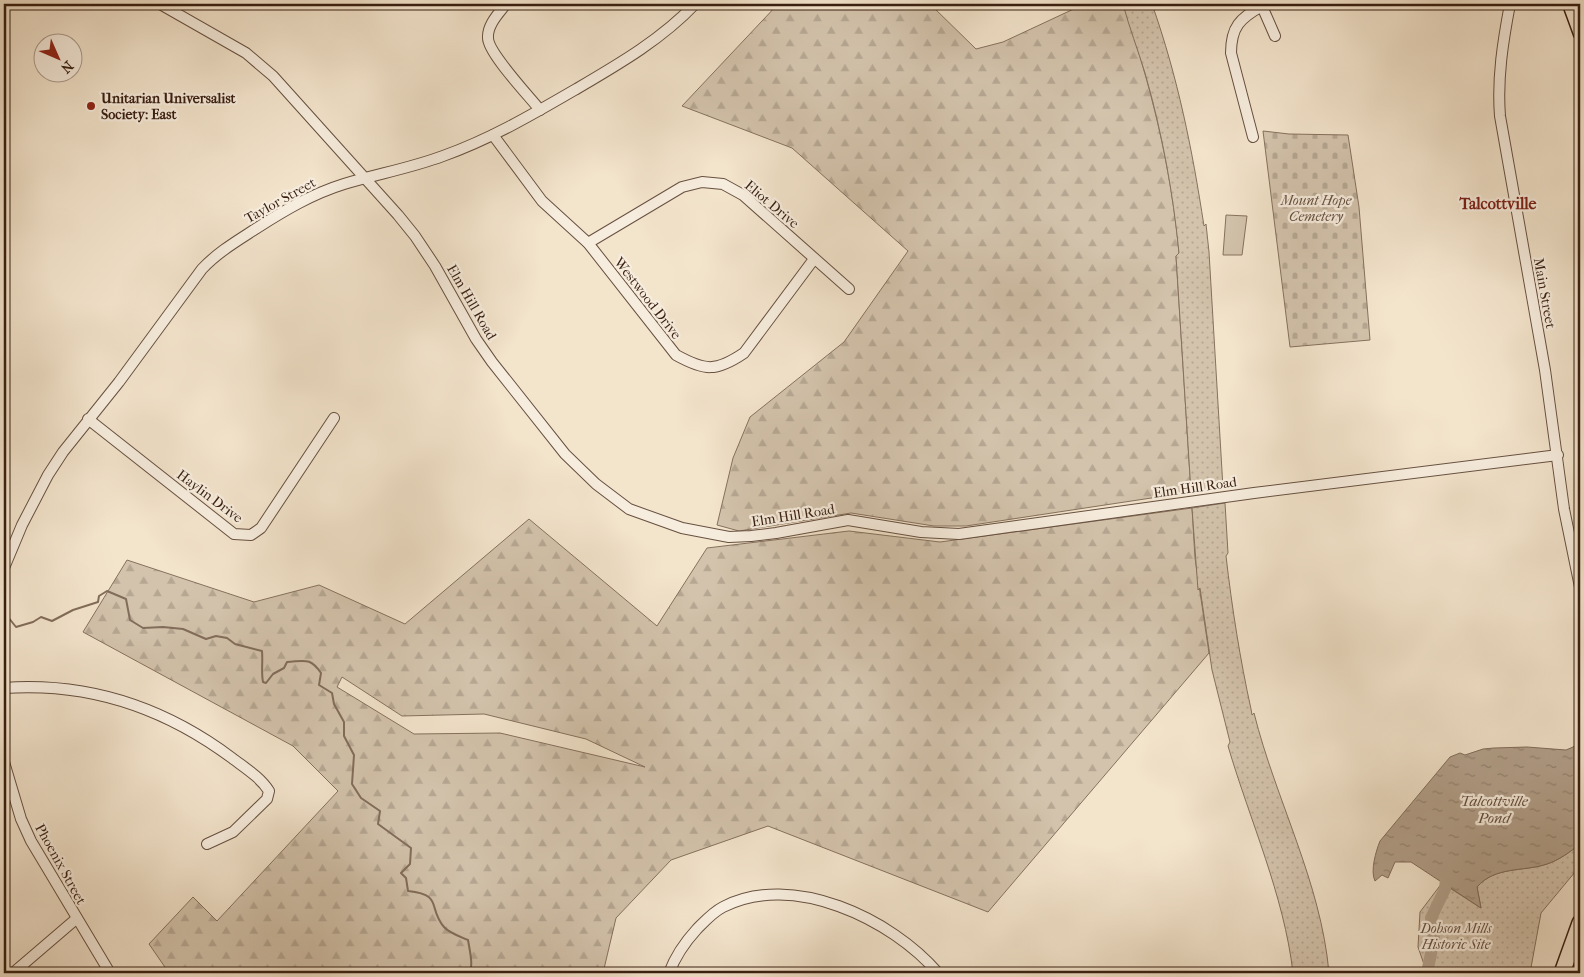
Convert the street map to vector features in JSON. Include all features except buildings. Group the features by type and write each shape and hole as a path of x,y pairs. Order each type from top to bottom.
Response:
{"highway":[{"path":"1562,973 1580,923"}],"main road":[{"path":"1569,4 1580,34"}],"street":[{"name":"Elm Hill Road","path":"160,4 246,53 258,62 273,76 366,179 415,236 435,266 476,340 566,454 596,484 629,509 682,528 729,537 751,536 848,520 921,532 959,534 1226,497 1558,455"},
{"path":"506,4 492,22 488,37 492,51 540,110"},
{"name":"Taylor Street","path":"4,568 22,525 48,475 202,269 215,256 282,212 316,194 428,161 493,135 605,72 645,46 670,27 695,4"},
{"name":"Main Street","path":"1510,4 1502,46 1498,90 1500,116 1558,455 1564,509 1580,587"},
{"path":"1253,138 1232,53 1231,38 1236,25 1261,5 1275,36"},
{"name":"Westwood Drive","path":"493,135 542,201 588,243 676,355 694,365 710,368 728,364 744,353 814,259"},
{"name":"Eliot Drive","path":"588,243 682,187 702,182 723,184 743,195 849,289"},
{"name":"Haylin Drive","path":"88,419 234,534 251,535 261,528 334,418"},
{"path":"4,688 28,686 67,688 111,698 162,715 212,742 263,781 269,791 266,799 233,832 207,844"},
{"name":"Phoenix Street","path":"4,762 21,819 31,841 110,973"},
{"path":"668,973 673,961 690,936 723,907 748,898 794,895 816,900 866,918 912,948 938,973"},
{"path":"12,973 76,919"}],"green space":[{"path":"778,4 930,4 976,49 1003,42 1081,4 1123,4 1151,96 1171,189 1179,253 1176,256 1191,492 966,526 934,526 851,513 739,531 717,525 733,458 750,417 844,342 908,251 792,148 682,106"},
{"path":"1123,4 1152,4 1177,86 1189,141 1204,226 1206,224 1209,252 1223,488 1191,492 1176,256 1179,253 1174,207 1157,117"},
{"name":"Mount Hope Cemetery","path":"1263,131 1289,134 1348,135 1359,207 1370,340 1290,347"},
{"path":"1226,215 1247,216 1242,255 1223,255"},
{"path":"1225,503 1228,575 1252,715 1254,713 1263,746 1308,874 1324,939 1329,973 1293,973 1289,944 1274,887 1228,746 1230,742 1212,670 1200,588 1198,590 1192,508"},
{"path":"1192,508 1195,558 1209,653 988,912 768,826 671,860 616,918 603,973 169,973 149,944 193,897 217,921 338,791 293,746 83,632 127,560 254,602 319,585 405,624 529,519 657,626 707,548 849,531 940,542","holes":["342,677 402,716 484,714 586,739 645,767 500,733 414,734 337,687"]},
{"name":"Dobson Mills Historic Site","path":"1580,844 1580,866 1541,913 1530,973 1427,973 1418,947 1420,912 1442,883 1481,908 1477,887 1484,880 1501,873 1551,862 1564,856"}],"water":[{"name":"Talcottville Pond","path":"1580,742 1580,844 1568,853 1547,864 1501,873 1484,880 1477,887 1481,908 1411,862 1395,862 1388,878 1382,875 1375,881 1373,867 1380,841 1450,757 1460,753 1465,755 1483,749 1494,748 1527,747 1566,750"}],"waterway":[{"path":"4,617 8,617 16,627 33,622 41,617 52,621 73,610 98,602 99,596 107,591 126,599 130,620 143,628 183,629 206,639 216,636 227,638 235,644 262,651 263,682 266,683 273,674 284,668 287,662 307,661 314,664 321,673 319,685 332,693 334,704 344,722 344,736 354,755 352,784 361,798 380,811 378,824 411,848 410,864 401,873 406,878 408,891 419,893 431,899 436,914 444,927 468,940 471,961 470,973"},
{"path":"1427,973 1434,939 1431,918 1445,889 1447,870"}],"place":[{"name":"Unitarian Universalist Society: East","path":"91,106"}],"district":[{"name":"Talcottville","path":"1498,203"}]}
